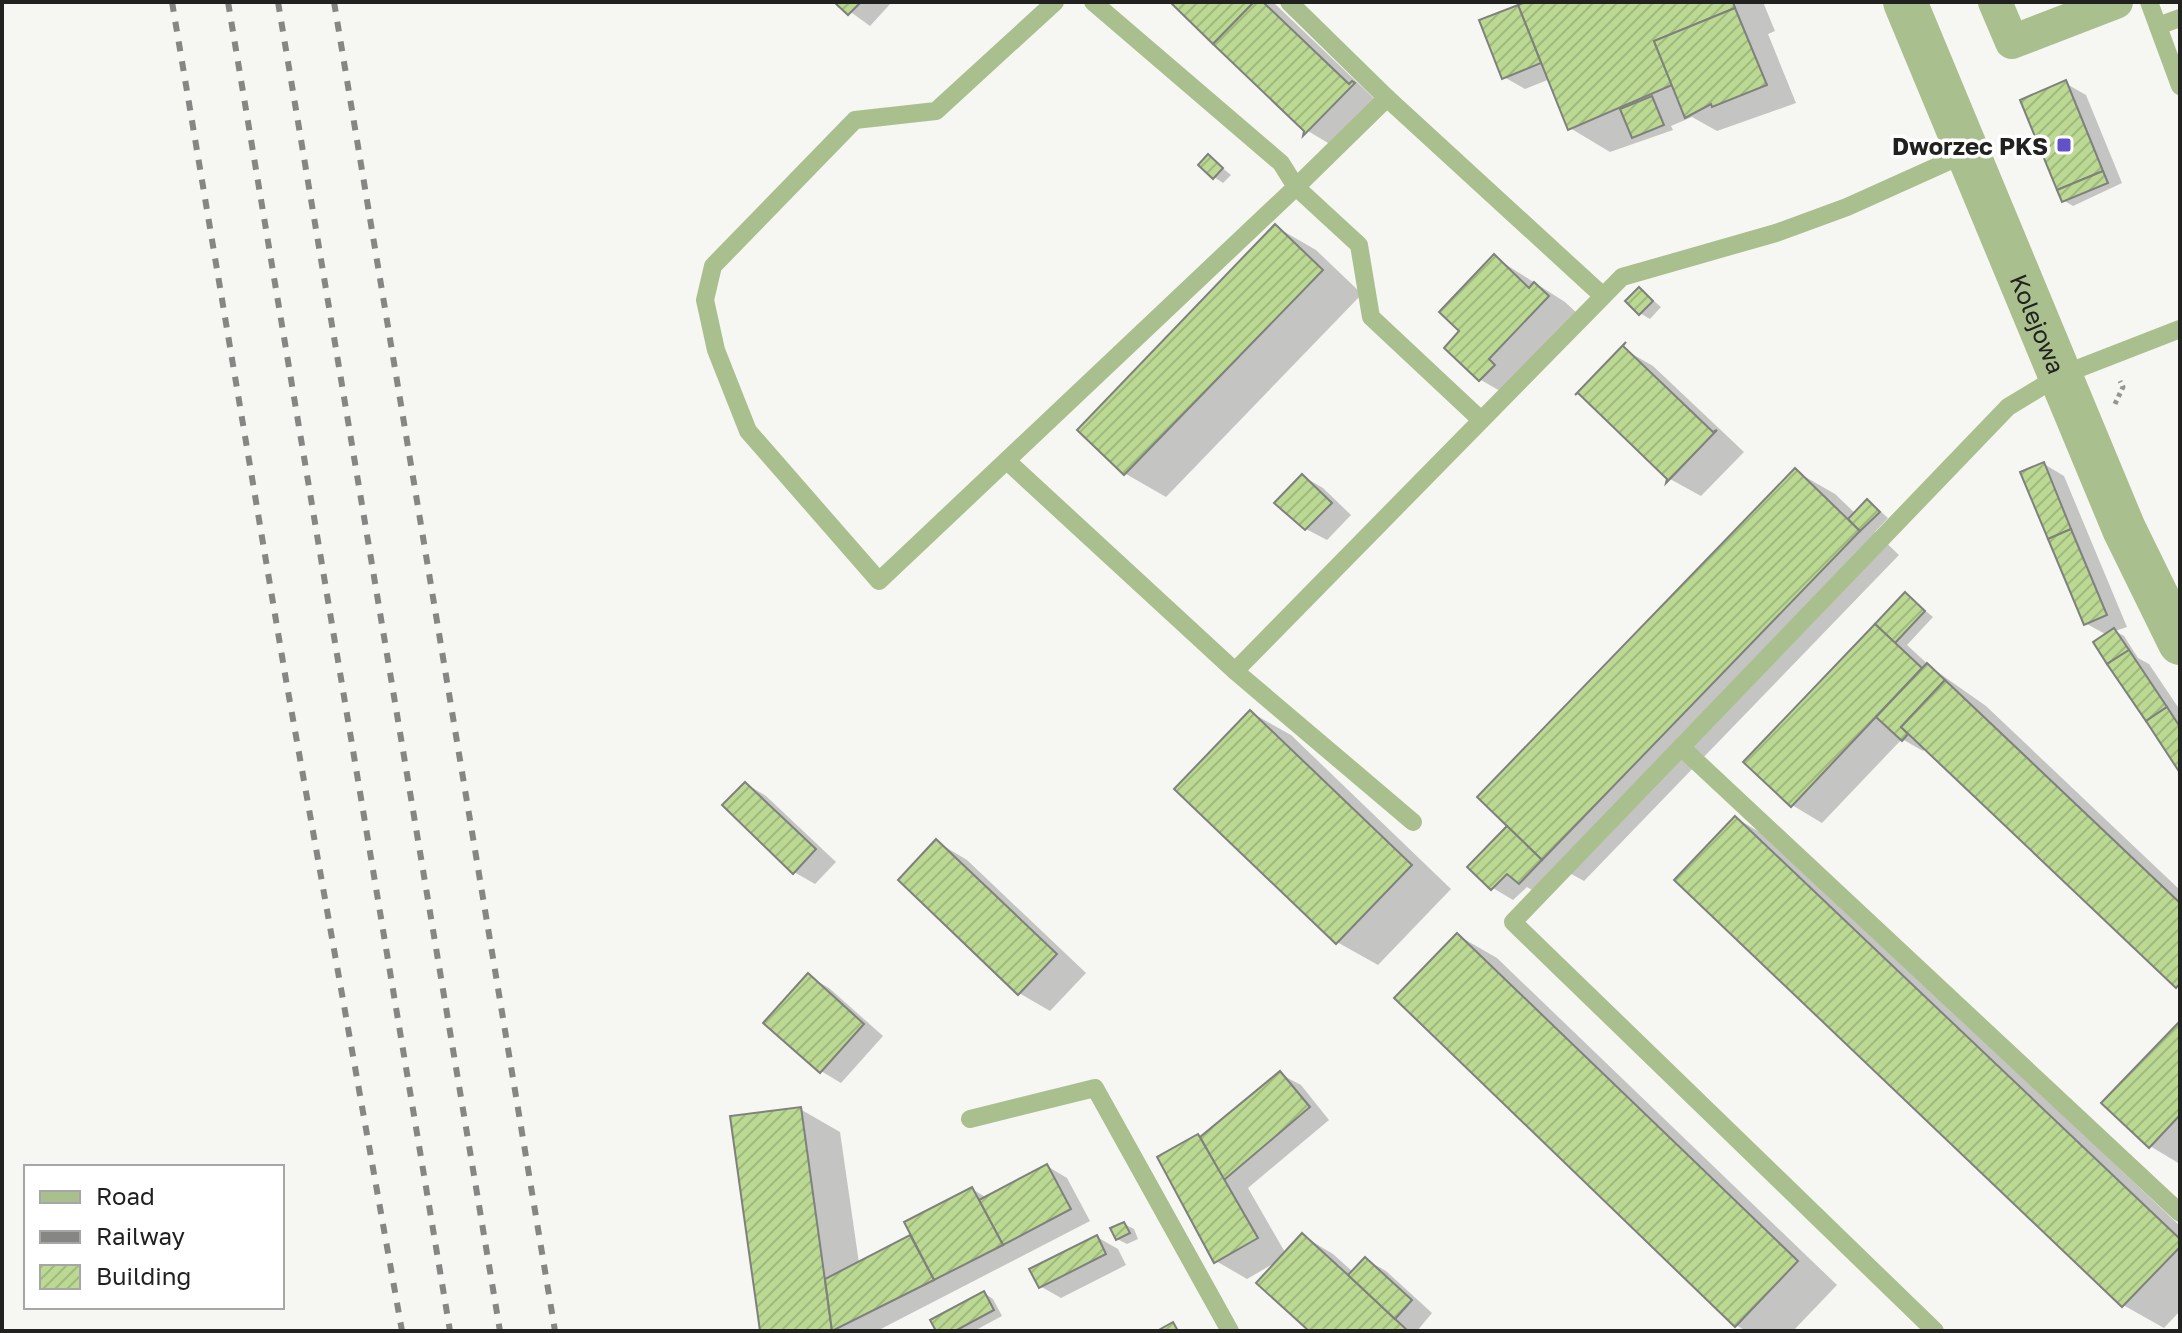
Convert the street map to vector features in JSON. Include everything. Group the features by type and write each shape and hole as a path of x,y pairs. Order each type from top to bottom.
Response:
{"street":[{"name":"Kolejowa","path":"1905,2 2124,529 2180,643"},
{"path":"1995,2 2012,42 2116,2"}],"lane":[{"path":"1055,2 936,111 855,120 713,266 705,300 716,350 748,431 879,581 1387,98"},
{"path":"1093,2 1281,163 1296,187 1359,245 1371,317 1481,420"},
{"path":"1289,2 1387,98 1603,296"},
{"path":"2149,2 2180,86"},
{"path":"2158,26 2180,18"},
{"path":"1235,671 1622,277 1776,233 1847,207 1967,153"},
{"path":"1935,1331 1513,922 2008,407 2059,376 2180,329"},
{"path":"1007,461 1235,671 1413,822"},
{"path":"1681,747 2180,1213"},
{"path":"970,1119 1095,1088 1230,1331"}],"building":[{"path":"834,2 861,2 848,15"},
{"path":"1170,2 1254,2 1213,44"},
{"path":"1254,2 1263,2 1349,84 1352,81 1355,83 1303,136 1304,131 1213,44"},
{"path":"1525,2 1733,2 1735,8 1654,41 1672,85 1568,130 1518,5"},
{"path":"1518,5 1541,63 1502,79 1479,20"},
{"path":"1735,8 1767,85 1712,107 1711,104 1685,118 1654,41"},
{"path":"2066,80 2103,171 2057,190 2020,100"},
{"path":"1652,96 1664,125 1632,138 1620,109"},
{"path":"1208,154 1223,168 1213,179 1198,165"},
{"path":"2103,171 2108,183 2062,202 2057,190"},
{"path":"1275,224 1323,270 1124,475 1077,430"},
{"path":"1494,254 1529,288 1534,282 1549,296 1489,359 1495,365 1479,381 1444,348 1459,331 1439,312"},
{"path":"1639,287 1653,301 1639,315 1625,301"},
{"path":"1626,342 1623,346 1713,432 1717,430 1666,483 1667,479 1578,393 1575,395"},
{"path":"2044,462 2071,529 2048,539 2020,472"},
{"path":"1795,468 1860,531 1542,860 1477,797"},
{"path":"1302,474 1332,503 1305,530 1274,503"},
{"path":"1867,499 1880,512 1860,531 1848,519"},
{"path":"2071,529 2107,615 2084,625 2048,539"},
{"path":"1905,592 1925,611 1895,643 1875,624"},
{"path":"1875,624 1922,668 1791,807 1743,762"},
{"path":"2114,628 2129,650 2107,664 2093,642"},
{"path":"2129,650 2167,707 2146,721 2107,664"},
{"path":"1927,663 1945,680 1901,727 1908,734 1902,741 1876,717"},
{"path":"1945,680 2180,903 2180,983 2176,988 1901,727"},
{"path":"2167,707 2180,727 2180,773 2146,721"},
{"path":"1250,710 1412,865 1336,944 1174,789"},
{"path":"745,782 816,849 793,874 722,805"},
{"path":"1735,816 2180,1239 2180,1247 2122,1307 1674,880"},
{"path":"1507,826 1542,860 1519,884 1507,874 1491,890 1467,867"},
{"path":"936,839 1057,954 1018,995 898,880"},
{"path":"1457,933 1798,1261 1735,1327 1394,998"},
{"path":"808,973 864,1024 820,1073 763,1023"},
{"path":"2180,1021 2180,1115 2149,1148 2101,1103"},
{"path":"1280,1071 1310,1107 1224,1180 1200,1137"},
{"path":"801,1107 832,1331 760,1331 730,1116"},
{"path":"1198,1134 1258,1238 1214,1263 1157,1157"},
{"path":"1047,1164 1071,1209 1003,1245 979,1200"},
{"path":"972,1187 1003,1245 934,1280 904,1222"},
{"path":"1124,1222 1130,1233 1116,1240 1110,1228"},
{"path":"1302,1233 1408,1331 1309,1331 1256,1283"},
{"path":"910,1235 934,1280 832,1331 825,1279"},
{"path":"1097,1235 1106,1254 1039,1288 1029,1269"},
{"path":"1365,1257 1412,1300 1395,1319 1348,1275"},
{"path":"984,1291 994,1310 955,1331 936,1331 930,1320"},
{"path":"1173,1322 1178,1331 1157,1331"}],"railway":[{"path":"172,2 286,680 402,1331"},
{"path":"228,2 450,1331"},
{"path":"278,2 500,1331"},
{"path":"334,2 555,1331"}],"place":[{"name":"Dworzec PKS","path":"2064,145"}]}
